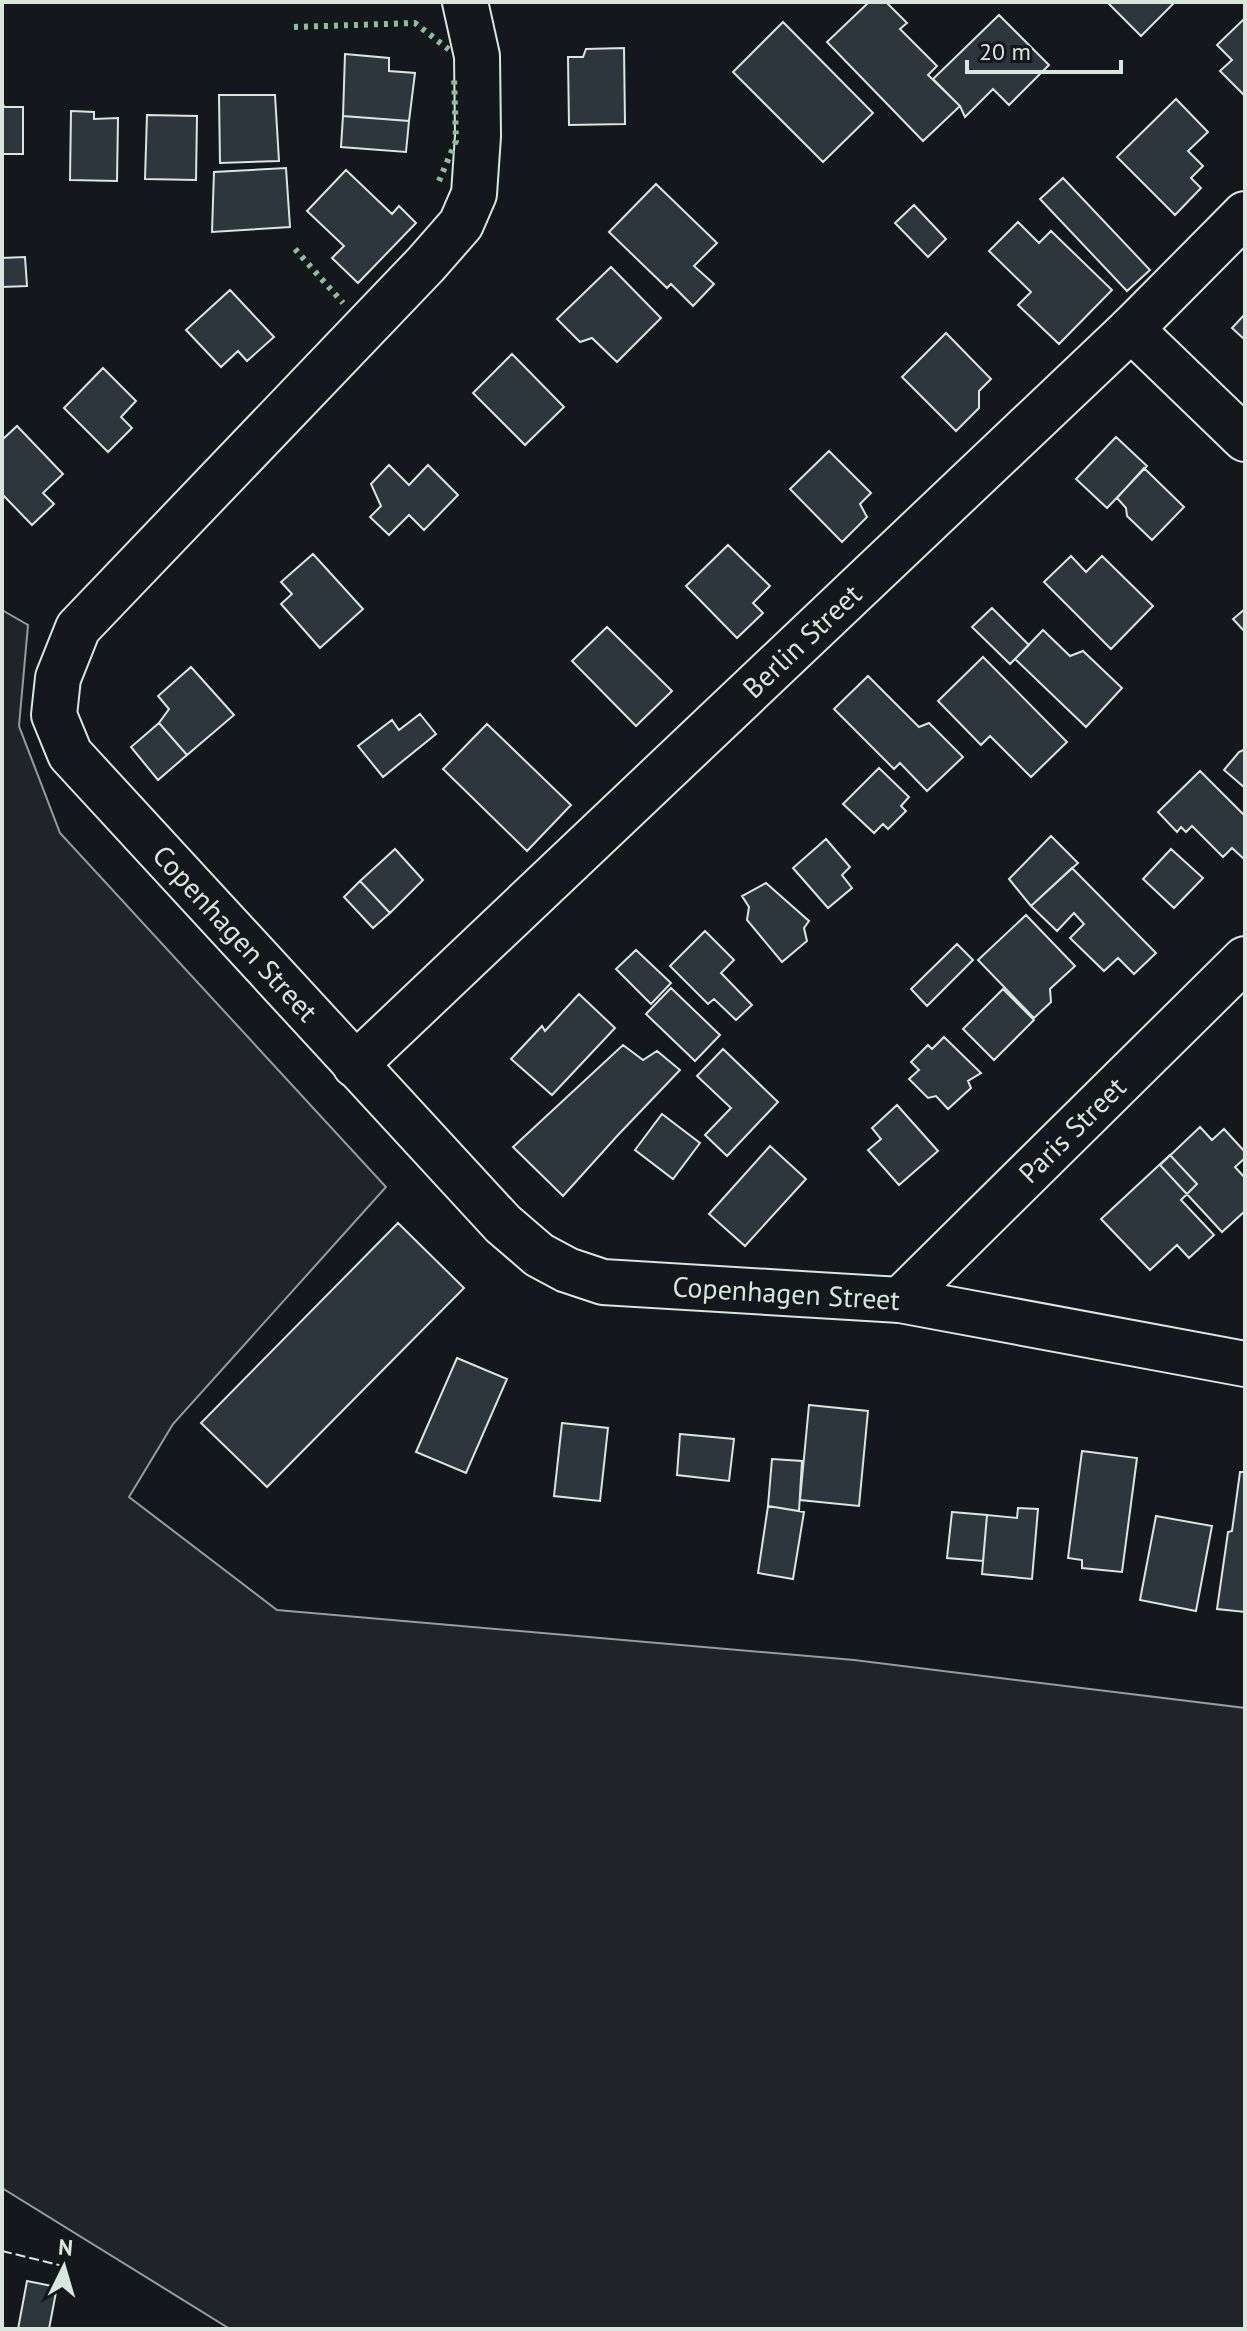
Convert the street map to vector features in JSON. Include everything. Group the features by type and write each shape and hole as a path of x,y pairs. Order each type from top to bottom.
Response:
{"street":[{"name":"Copenhagen Street","path":"465,2 477,56 478,136 474,194 461,224 78,628 58,678 54,715 70,754 503,1224 539,1255 567,1270 603,1282 900,1300 1245,1364"},
{"name":"Berlin Street","path":"355,1065 1131,329 1245,214"},
{"path":"1131,329 1245,439"},
{"name":"Paris Street","path":"900,1300 1245,959"}],"shaded area":[{"path":"2,610 28,625 19,726 60,833 386,1187 173,1424 129,1497 277,1610 854,1660 1245,1708 1245,2329 230,2329 2,2188"}],"building":[{"path":"869,2 886,2 907,23 900,29 937,66 928,75 960,106 923,141 827,42"},
{"path":"1107,2 1175,2 1141,36"},
{"path":"999,15 1049,65 1009,105 993,89 965,117 960,106 933,79"},
{"path":"1245,18 1245,96 1220,71 1232,60 1217,45"},
{"path":"783,22 873,113 823,162 733,72"},
{"path":"624,48 625,124 569,125 568,57 583,57 586,49"},
{"path":"345,54 389,58 389,71 415,73 409,121 343,116"},
{"path":"219,95 275,95 279,161 220,163"},
{"path":"1176,99 1208,132 1188,151 1203,166 1191,178 1201,188 1175,215 1117,157"},
{"path":"2,100 4,107 23,107 23,154 2,154"},
{"path":"71,111 94,112 94,119 118,118 117,181 70,180"},
{"path":"147,115 197,116 196,180 145,179"},
{"path":"343,116 409,121 406,152 341,147"},
{"path":"286,168 290,227 212,232 214,172"},
{"path":"346,170 392,214 399,206 416,223 358,283 332,258 344,246 307,211"},
{"path":"1063,178 1150,270 1127,291 1040,199"},
{"path":"656,184 717,243 694,266 714,284 693,306 671,284 667,288 609,232"},
{"path":"914,205 946,239 928,257 895,223"},
{"path":"1018,222 1039,243 1051,231 1112,290 1059,344 1018,305 1031,292 989,251"},
{"path":"25,257 27,286 2,287 2,258"},
{"path":"611,267 661,318 617,362 592,338 580,342 557,319"},
{"path":"230,290 274,337 247,361 238,351 221,367 186,330"},
{"path":"1245,314 1245,340 1232,328"},
{"path":"946,333 991,379 979,391 979,408 956,431 902,377"},
{"path":"512,354 564,407 525,445 473,393"},
{"path":"103,368 136,401 121,417 132,428 108,452 64,408"},
{"path":"17,426 63,474 43,493 54,504 32,525 2,494 2,440"},
{"path":"1116,437 1147,466 1107,508 1076,479"},
{"path":"829,451 871,493 860,504 867,517 842,542 790,489"},
{"path":"389,465 409,485 428,465 458,495 424,530 409,515 389,535 370,517 381,506 371,484"},
{"path":"1144,468 1184,507 1152,540 1127,516 1126,508 1117,498"},
{"path":"728,545 770,586 753,603 763,613 737,638 686,586"},
{"path":"313,554 363,609 320,648 281,604 292,594 281,582"},
{"path":"1071,556 1086,572 1102,556 1153,606 1111,649 1044,582"},
{"path":"992,608 1029,645 1010,664 972,627"},
{"path":"1245,609 1245,632 1233,619"},
{"path":"607,627 672,691 636,726 572,661"},
{"path":"1043,630 1070,656 1083,651 1122,688 1086,727 1015,659"},
{"path":"983,657 1067,742 1031,777 990,736 981,745 938,701"},
{"path":"191,667 234,715 187,755 159,723 169,709 158,696"},
{"path":"868,676 919,727 929,723 963,757 927,791 900,763 894,769 834,709"},
{"path":"420,714 436,734 383,777 358,746 392,720 399,730"},
{"path":"159,723 187,755 158,780 131,747"},
{"path":"487,724 571,805 527,851 443,769"},
{"path":"1245,749 1245,788 1224,770"},
{"path":"879,768 909,797 901,806 906,811 888,829 883,824 874,833 843,804"},
{"path":"1200,771 1245,816 1245,860 1232,848 1223,857 1192,826 1186,832 1181,827 1177,832 1158,812"},
{"path":"1051,836 1078,863 1031,906 1009,879"},
{"path":"826,839 850,867 842,875 852,888 828,908 793,868"},
{"path":"395,849 423,880 390,913 360,881"},
{"path":"1171,849 1203,878 1174,908 1143,879"},
{"path":"1072,868 1156,953 1134,974 1118,958 1104,971 1070,938 1084,924 1074,913 1057,931 1031,906"},
{"path":"360,881 390,913 373,928 344,897"},
{"path":"766,883 809,921 804,928 807,941 782,962 747,920 749,907 742,896"},
{"path":"1026,915 1075,966 1050,989 1051,1002 1034,1018 978,960"},
{"path":"705,931 734,960 721,973 752,1005 736,1020 714,999 708,1004 670,966"},
{"path":"957,944 973,960 927,1006 911,989"},
{"path":"636,950 671,983 651,1004 616,969"},
{"path":"671,988 720,1035 695,1061 646,1014"},
{"path":"1003,989 1034,1020 994,1060 963,1029"},
{"path":"579,994 615,1028 552,1095 511,1059 542,1026 545,1031"},
{"path":"944,1037 981,1073 968,1081 971,1088 948,1109 936,1096 928,1098 909,1079 919,1070 911,1062 928,1045 932,1049"},
{"path":"623,1045 643,1060 657,1051 680,1070 563,1196 513,1147"},
{"path":"723,1049 778,1102 727,1156 705,1135 731,1108 697,1076"},
{"path":"897,1105 938,1151 899,1185 868,1150 881,1139 872,1128"},
{"path":"662,1114 700,1143 673,1179 635,1150"},
{"path":"1200,1127 1212,1140 1224,1129 1245,1152 1245,1158 1235,1167 1245,1178 1245,1211 1222,1232 1160,1165"},
{"path":"770,1146 806,1179 745,1246 709,1214"},
{"path":"1170,1155 1197,1184 1181,1200 1214,1235 1189,1258 1177,1245 1150,1270 1101,1219"},
{"path":"398,1223 464,1288 267,1487 201,1423"},
{"path":"457,1358 507,1379 466,1473 416,1452"},
{"path":"809,1405 868,1411 859,1506 800,1500"},
{"path":"562,1423 608,1428 600,1501 554,1496"},
{"path":"680,1434 734,1439 729,1481 677,1475"},
{"path":"1082,1451 1137,1458 1122,1572 1082,1568 1082,1560 1068,1558"},
{"path":"772,1459 802,1461 799,1511 768,1506"},
{"path":"1240,1472 1245,1472 1245,1612 1217,1609"},
{"path":"768,1506 804,1512 793,1579 758,1573"},
{"path":"1018,1508 1038,1509 1032,1579 982,1574 987,1515 1017,1518"},
{"path":"952,1512 987,1515 983,1561 947,1558"},
{"path":"1156,1516 1212,1526 1196,1611 1140,1600"},
{"path":"27,2281 57,2287 49,2329 18,2329"}],"hedge":[{"path":"294,27 415,23 452,52"},
{"path":"439,181 456,141 454,75"},
{"path":"295,249 343,303"}],"fence":[{"path":"2,2251 63,2266 57,2290"}]}
